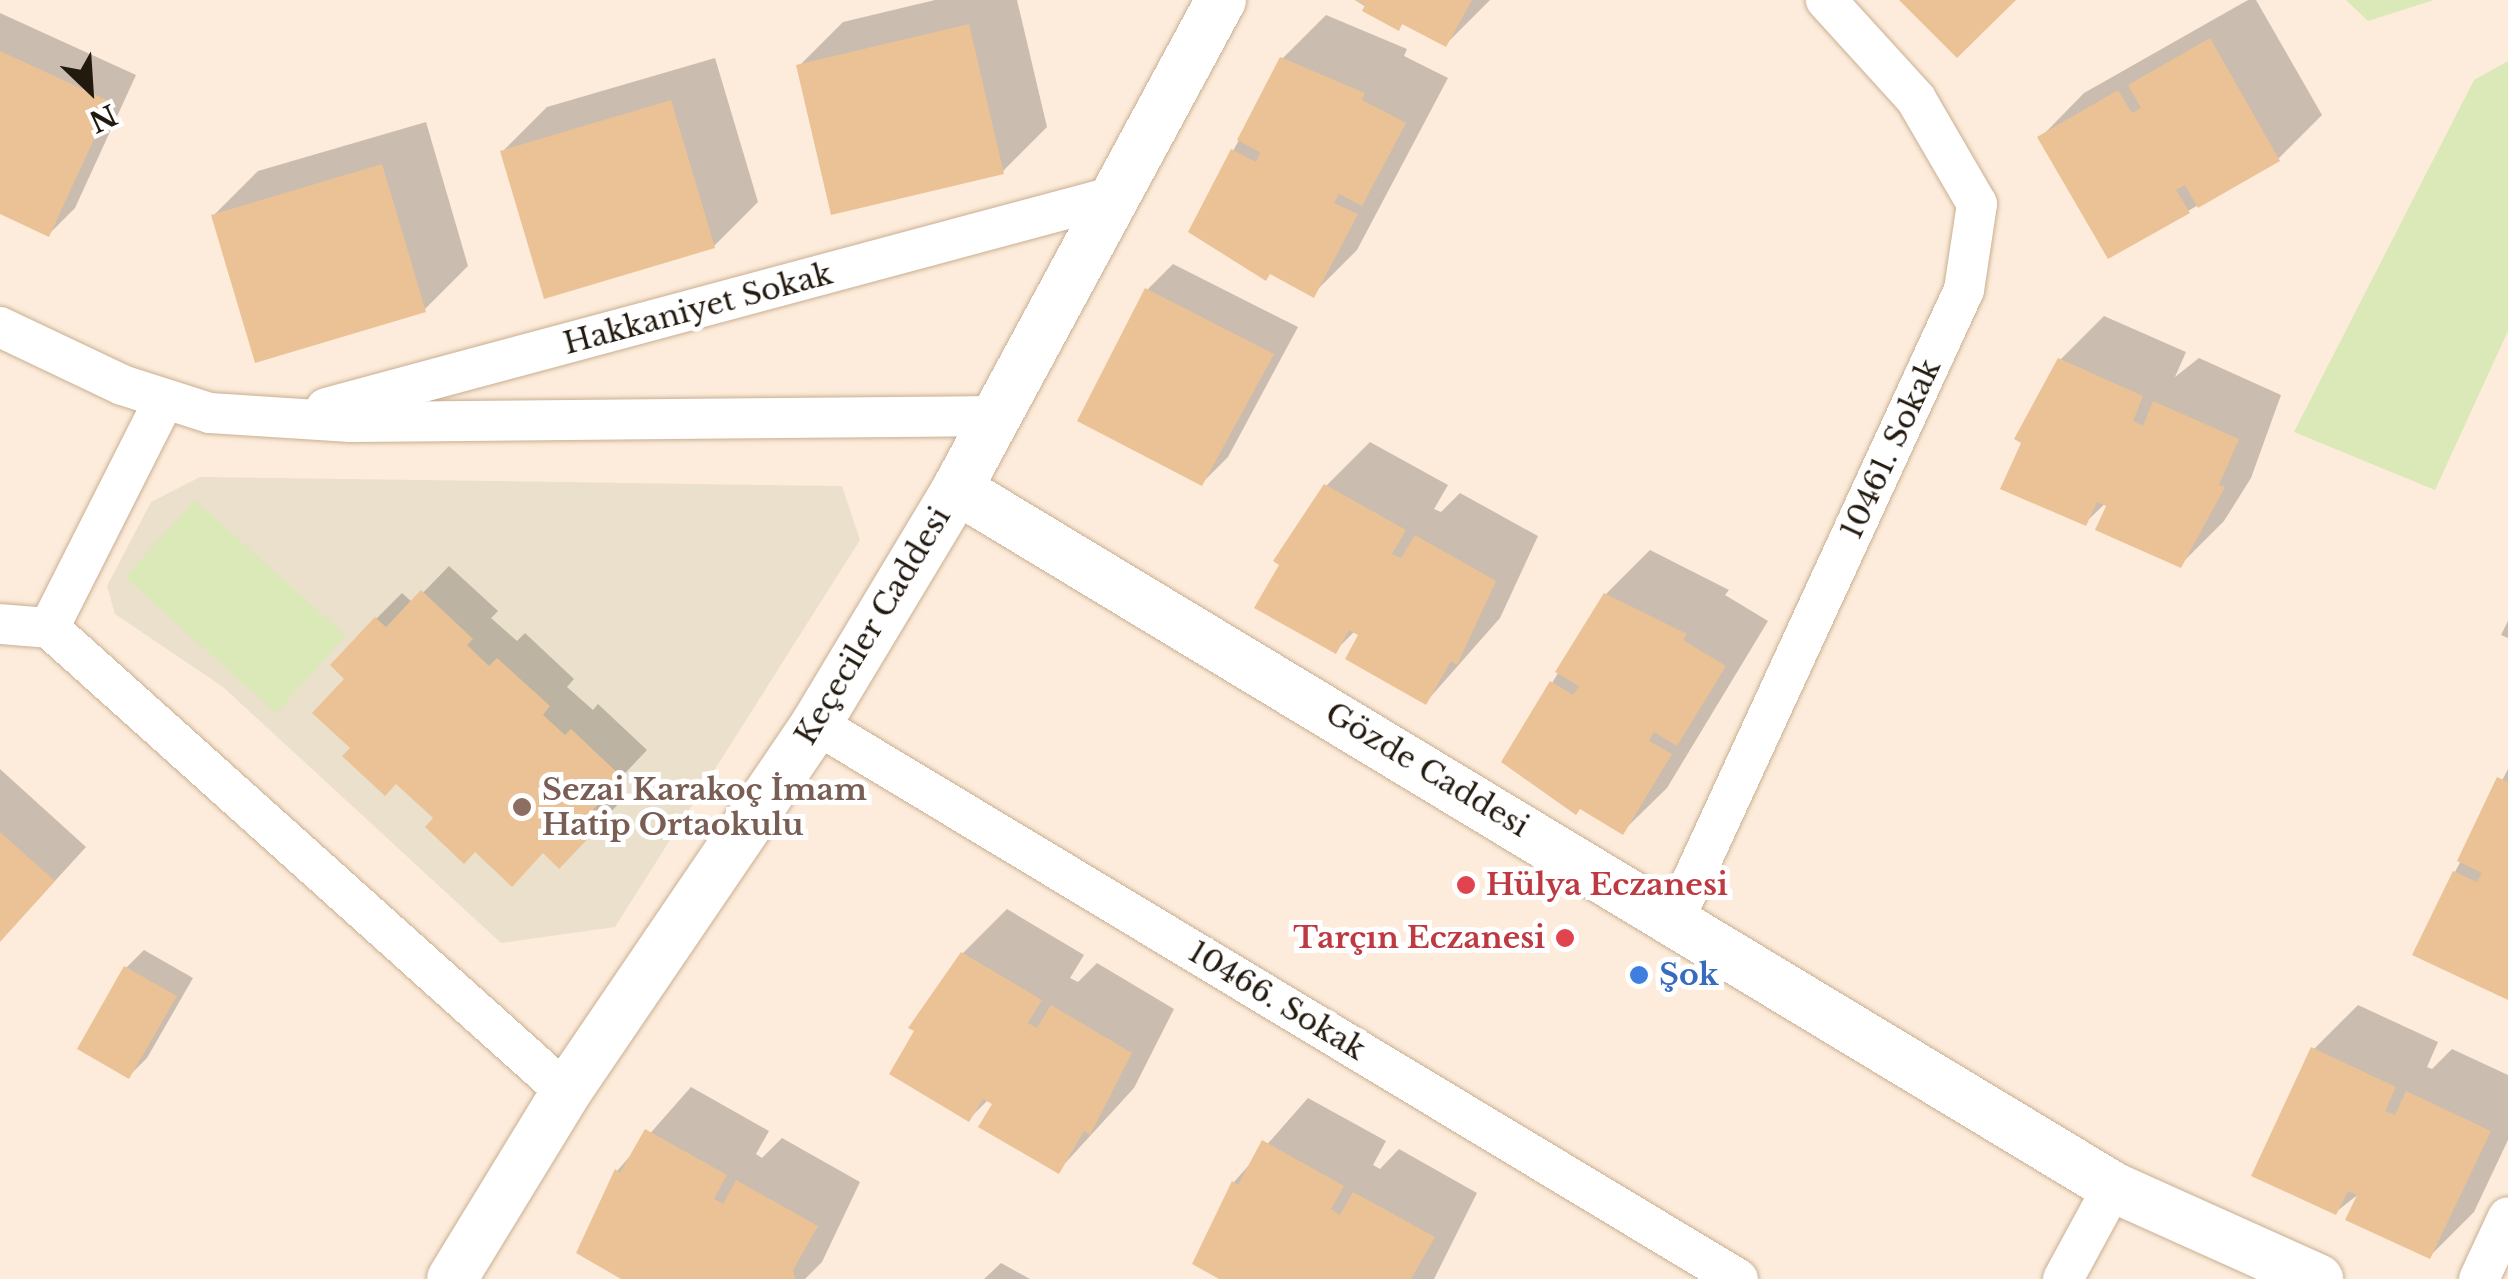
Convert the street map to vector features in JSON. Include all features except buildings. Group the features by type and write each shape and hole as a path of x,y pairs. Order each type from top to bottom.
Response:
{"street":[{"name":"Keçeciler Caddesi","path":"452,1279 566,1092 816,724 957,489 1221,0"},
{"name":"10461. Sokak","path":"1675,918 1964,290 1977,204 1916,99 1826,0"},
{"name":"Hakkaniyet Sokak","path":"282,419 1114,196"},
{"name":"Hakkaniyet Sokak","path":"0,327 163,402 282,419 995,416"},
{"path":"50,628 163,402"},
{"name":"Gözde Caddesi","path":"957,489 1675,918 2113,1187 2318,1279"},
{"path":"0,624 50,628 566,1092"},
{"name":"10466. Sokak","path":"816,724 1738,1279"},
{"path":"2063,1279 2113,1187"},
{"path":"2479,1279 2508,1217"}],"shaded area":[{"name":"Sezai Karakoç İmam Hatip Ortaokulu","path":"200,477 842,486 860,540 615,927 501,943 223,687 115,614 107,586 151,502"}],"green space":[{"path":"2346,0 2434,0 2368,21"},
{"path":"2508,61 2508,331 2435,490 2294,432 2474,80"},
{"path":"195,500 346,636 276,713 125,577"}],"place":[{"name":"Sezai Karakoç İmam Hatip Ortaokulu","path":"522,807"},
{"name":"Hülya Eczanesi","path":"1466,885"},
{"name":"Tarçın Eczanesi","path":"1565,938"},
{"name":"Şok","path":"1639,975"}]}
